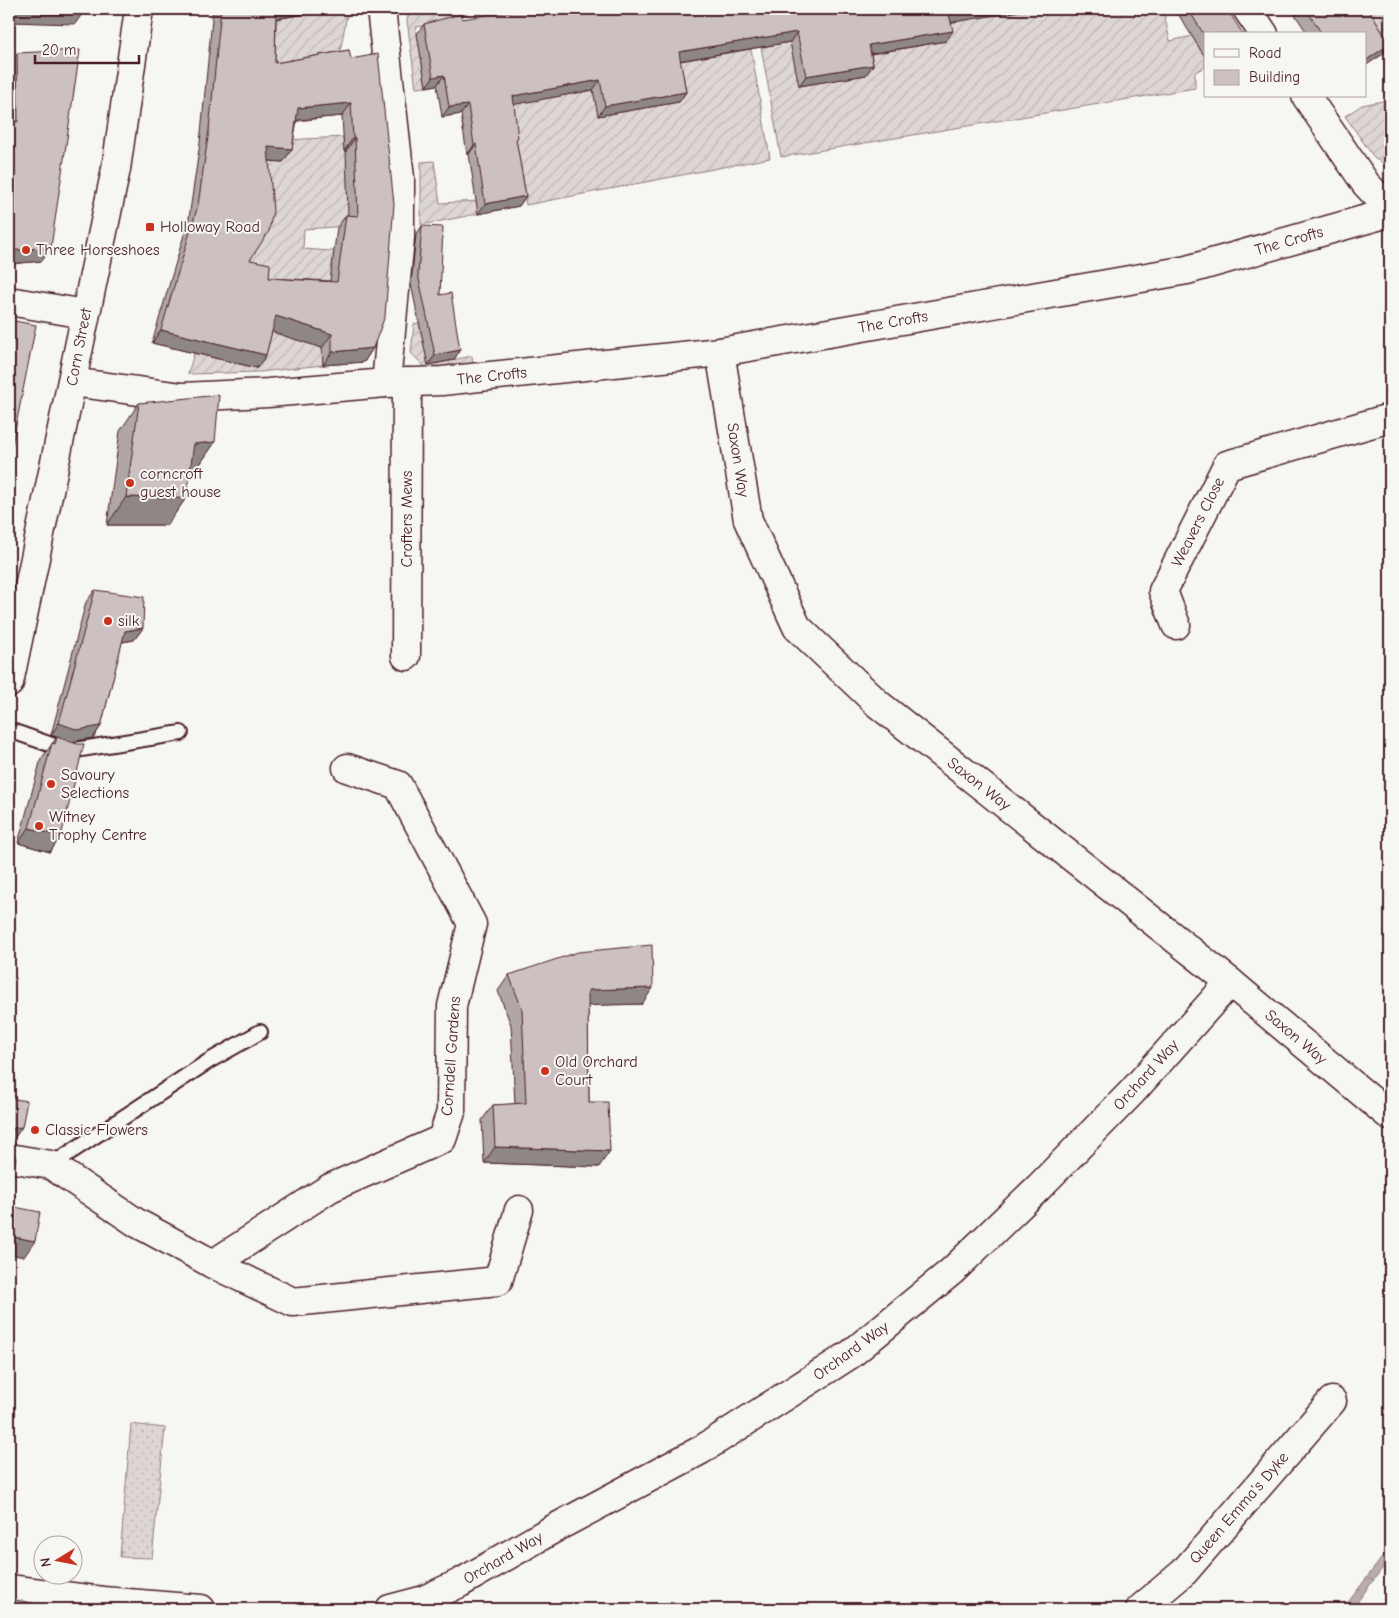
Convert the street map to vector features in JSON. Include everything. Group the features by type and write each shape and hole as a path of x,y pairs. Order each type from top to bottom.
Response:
{"street":[{"name":"Corn Street","path":"9,683 13,649 72,382 116,169 139,9"},
{"path":"381,9 400,178 397,382"},
{"path":"1247,9 1263,32"},
{"name":"The Crofts","path":"72,382 182,397 268,394 397,382 442,381 720,352 1187,270 1381,215 1390,210 1366,184 1307,98"},
{"path":"9,301 85,314"},
{"name":"Saxon Way","path":"720,352 748,520 797,628 878,704 1230,982 1390,1116"},
{"name":"Crofters Mews","path":"397,382 406,656"},
{"name":"Weavers Close","path":"1176,625 1163,591 1227,465 1390,418"},
{"name":"Corndell Gardens","path":"214,1264 330,1188 442,1139 451,1112 452,1006 472,924 398,785 347,768"},
{"name":"Orchard Way","path":"390,1609 424,1600 460,1583 555,1528 701,1450 851,1354 952,1271 1038,1188 1132,1092 1230,982"},
{"path":"9,1158 51,1165 137,1223 214,1264 293,1302 373,1292 498,1281 519,1210"},
{"name":"Queen Emma's Dyke","path":"1140,1609 1184,1572 1332,1401"},
{"path":"9,1589 103,1601 201,1609"}],"lane":[{"path":"9,730 69,751 181,734"},
{"path":"51,1165 209,1061 260,1032"}],"shaded area":[{"path":"334,9 348,9 328,117 273,125 267,20"},
{"path":"410,9 452,9 454,21 416,27 426,87 416,88 407,20"},
{"path":"939,9 1163,9 1170,41 1192,36 1204,55 1204,68 1195,72 1195,88 781,157 761,47 764,47 763,41"},
{"path":"1355,9 1390,9 1390,50 1377,58 1367,40 1366,32 1364,32"},
{"path":"665,47 715,55 751,49 770,158 526,205 524,193 463,132 462,123 510,118 470,116"},
{"path":"1390,76 1390,166 1375,159 1345,116 1362,105 1388,100 1386,85"},
{"path":"343,137 344,151 378,150 347,174 350,226 304,229 303,249 347,252 343,298 238,272 259,247 237,195 286,140"},
{"path":"434,161 440,203 480,201 482,213 421,225 421,162"},
{"path":"223,312 323,347 323,365 259,372 188,374 194,353 257,368"},
{"path":"419,323 428,365 472,356 473,367 427,369 411,353 414,324"},
{"path":"131,1424 165,1428 152,1558 120,1557"}],"water":[{"path":"1390,1547 1390,1558 1352,1609 1343,1609"}],"building":[{"path":"9,9 85,9 85,10"},
{"path":"221,9 276,9 275,63 349,50 351,59 378,54 394,204 385,316 373,348 332,352 332,334 276,316 266,355 161,330 198,205 209,130","holes":["351,103 353,138 355,138 358,216 346,215 337,282 269,278 270,264 250,260 269,231 273,211 268,147 292,149 298,108"]},
{"path":"525,9 980,9 949,14 953,31 869,45 873,65 806,76 797,32 679,52 686,92 605,106 600,80 513,96 518,138 516,139 526,196 485,204 468,105 449,107 444,75 433,77 424,24 461,14 462,19"},
{"path":"1188,9 1227,9 1242,32 1204,32 1204,34"},
{"path":"1306,9 1368,9 1390,44 1366,60 1366,32 1321,32"},
{"path":"80,50 51,247 9,251 9,121 18,122 17,53"},
{"path":"422,226 443,227 440,295 451,293 460,350 435,355 418,274"},
{"path":"9,320 36,325 9,460"},
{"path":"219,395 215,442 194,444 186,498 126,497 139,403"},
{"path":"95,590 144,597 143,628 125,631 101,726 78,730 59,723"},
{"path":"57,737 77,744 84,744 61,836 29,828 52,743 55,744"},
{"name":"Old Orchard Court","path":"652,945 653,988 588,990 589,1102 608,1102 610,1151 495,1147 493,1105 526,1103 522,1009 509,975 578,952"},
{"path":"9,1098 27,1101 22,1127 14,1128 9,1132"},
{"path":"9,1151 16,1157 9,1195"},
{"path":"9,1206 40,1212 35,1241 9,1236"},
{"path":"9,1599 33,1603 33,1609 9,1609"}],"place":[{"name":"Holloway Road","path":"150,227"},
{"name":"Three Horseshoes","path":"26,250"},
{"name":"corncroft guest house","path":"130,483"},
{"name":"silk","path":"108,621"},
{"name":"Savoury Selections","path":"51,784"},
{"name":"Witney Trophy Centre","path":"39,826"},
{"name":"Old Orchard Court","path":"545,1071"},
{"name":"Classic Flowers","path":"35,1130"}]}
